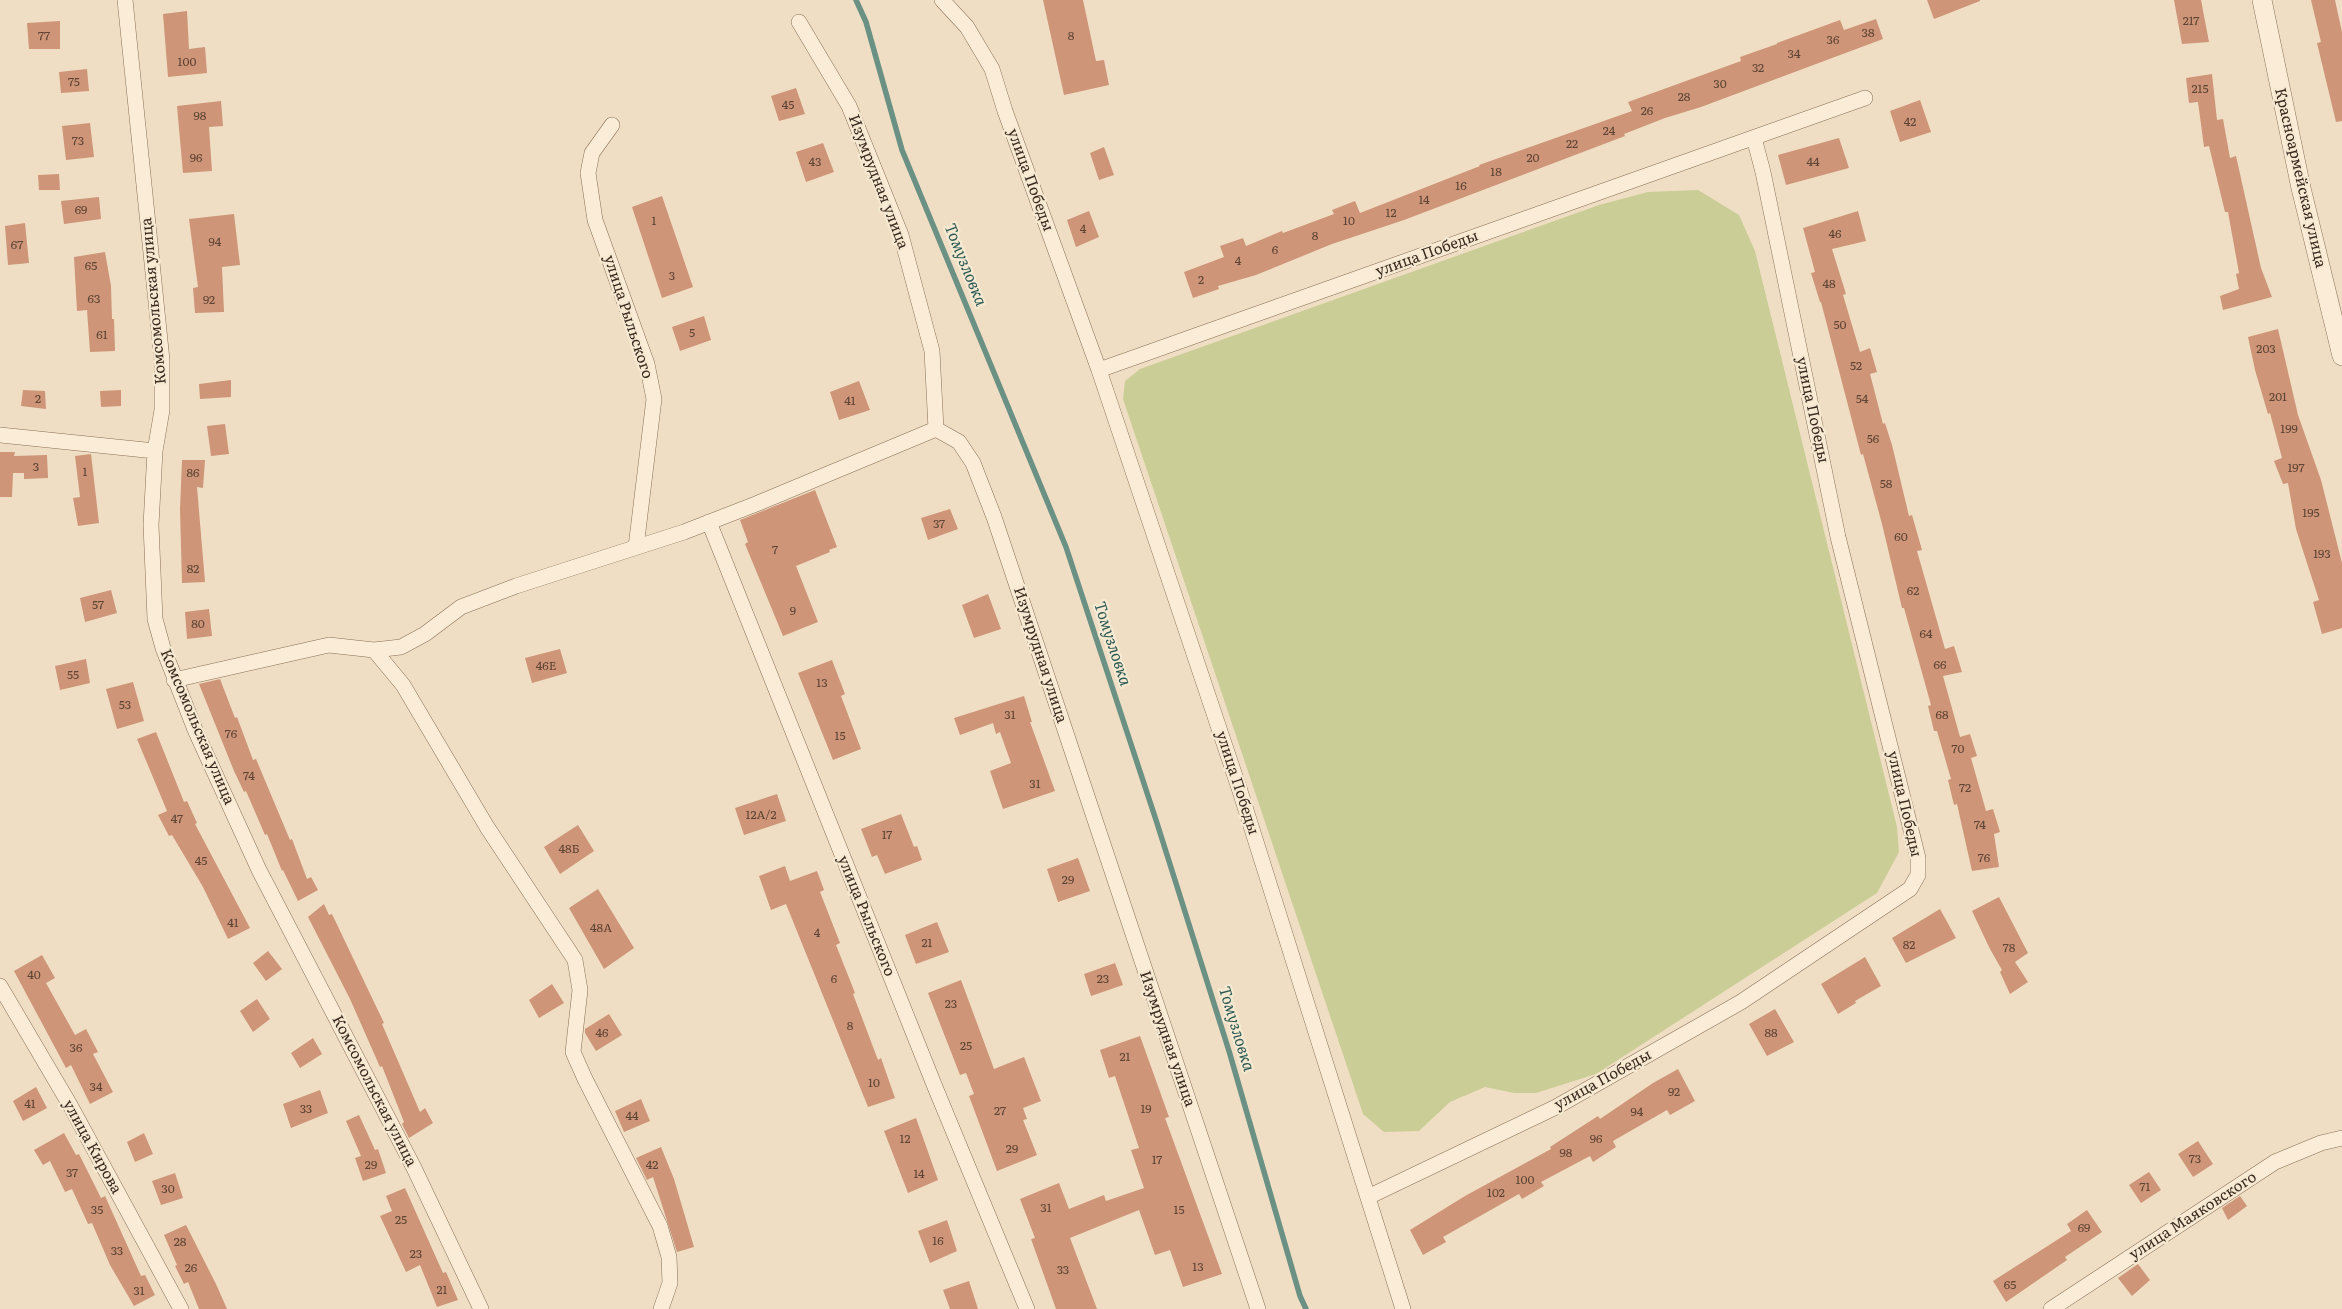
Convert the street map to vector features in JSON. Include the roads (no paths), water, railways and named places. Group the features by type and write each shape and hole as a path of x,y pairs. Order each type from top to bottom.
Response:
{"street":[{"name":"Комсомольская улица","path":"125,0 162,360 162,410 155,451 151,525 156,619 174,680 259,870 414,1168 481,1309"},
{"name":"улица Победы","path":"942,0 967,27 992,69 1005,111 1099,370 1240,791 1403,1309"},
{"name":"Красноармейская улица","path":"2262,0 2301,188 2342,356"},
{"name":"Изумрудная улица","path":"799,22 849,106 901,236 932,351 936,428 959,442 968,456 994,517 1258,1309"},
{"name":"улица Победы","path":"1099,370 1865,98"},
{"name":"улица Рыльского","path":"612,125 592,152 588,173 595,220 647,364 654,399 636,547"},
{"name":"улица Победы","path":"1368,1197 1556,1107 1741,1002 1910,889 1918,875 1918,858 1838,537 1763,172 1754,138"},
{"path":"174,680 330,645 374,650 401,647 425,634 461,607 516,586 709,522 936,428"},
{"path":"0,435 155,451"},
{"name":"улица Рыльского","path":"709,522 927,1068 1027,1309"},
{"path":"374,650 403,685 487,827 575,960 580,990 573,1052 660,1226 669,1257 670,1283 661,1309"},
{"name":"улица Кирова","path":"0,986 70,1105 181,1309"},
{"name":"улица Маяковского","path":"2051,1309 2275,1162 2321,1143 2342,1138"}],"waterway":[{"name":"Томузловка","path":"856,0 866,22 902,150 1066,547 1156,820 1229,1051 1300,1296 1306,1309"}]}
